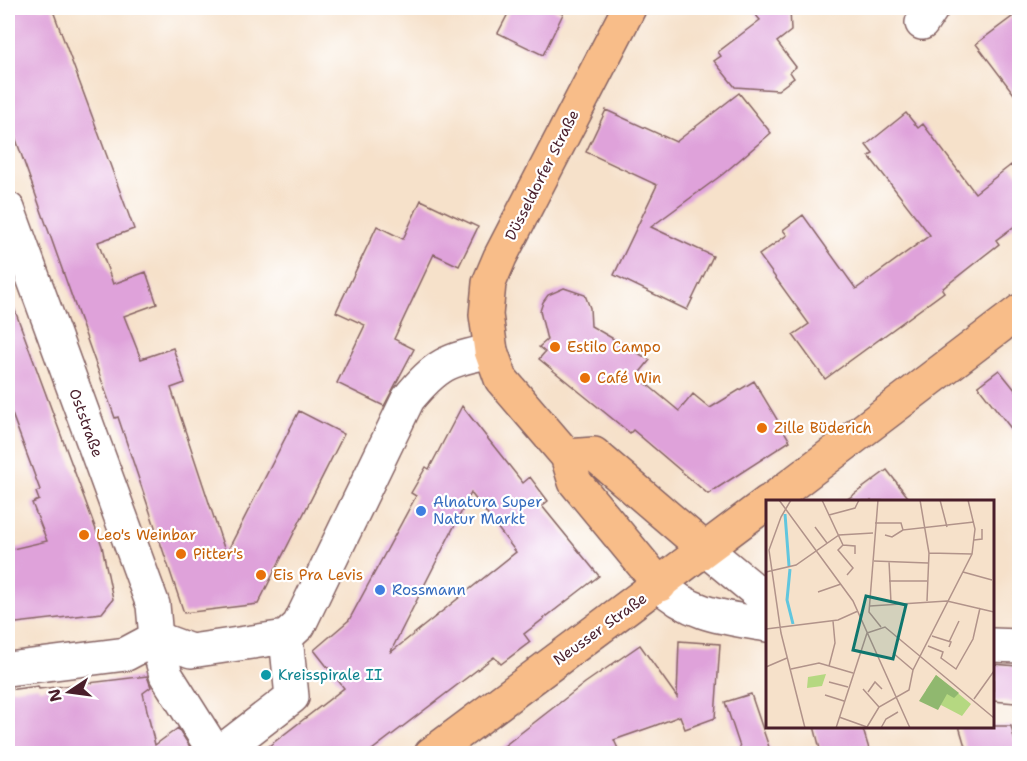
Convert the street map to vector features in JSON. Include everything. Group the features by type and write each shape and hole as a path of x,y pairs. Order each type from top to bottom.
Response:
{"main road":[{"name":"Düsseldorfer Straße","path":"629,8 489,283 486,315 491,351 501,379 567,456 575,482 660,585"},
{"name":"Neusser Straße","path":"771,500 1020,312"},
{"path":"567,456 594,454 705,549"},
{"name":"Neusser Straße","path":"431,753 660,585 766,503"}],"street":[{"name":"Oststraße","path":"8,209 18,270 153,605 156,638"},
{"path":"8,669 126,654 156,638 191,651 286,637 299,625 408,399 430,373 459,357 491,351"},
{"path":"705,549 766,599"},
{"path":"660,585 673,599 694,610 766,625"},
{"path":"156,638 166,675 217,753 292,697 286,637"},
{"path":"994,645 1020,646"}],"building":[{"path":"8,8 52,8 134,229 98,242 113,284 146,272 157,304 124,316 141,359 173,348 185,383 171,388 226,554 299,411 344,434 258,604 184,613 118,417 115,418 8,117"},
{"path":"511,8 549,8 563,14 543,55 498,33"},
{"path":"750,8 790,8 791,31 777,42 796,67 790,72 794,78 778,90 735,87 714,61 721,56 718,52 760,20"},
{"path":"1020,11 1020,102 976,44"},
{"path":"739,93 771,133 723,174 651,227 713,256 687,310 614,275 657,185 586,152 606,110 676,142"},
{"path":"906,113 918,128 923,124 975,193 1011,165 1020,177 1020,222 996,240 999,244 942,289 944,292 825,379 793,335 809,324 759,255 787,235 783,230 803,215 856,289 930,235 869,156 873,154 866,145"},
{"path":"421,200 478,227 459,266 434,254 394,339 414,349 384,406 337,383 365,325 336,312 377,226 403,239"},
{"path":"564,288 585,295 590,308 591,326 650,360 637,376 679,411 693,394 710,408 754,381 790,441 708,494 633,430 630,433 539,359 545,352 539,347 547,340 540,311 543,302 548,295"},
{"path":"10,297 102,546 113,599 102,613 8,624 8,550 47,541 32,503 39,500 36,492 40,490 8,403 8,298"},
{"path":"999,370 1020,396 1020,440 978,386"},
{"path":"462,406 523,483 530,477 548,501 542,506 599,576 524,634 530,642 501,664 494,657 368,753 260,753 344,688 314,650 349,620 416,496 411,493 426,467 429,469","holes":["471,493 516,552 390,653"]},
{"path":"887,470 910,500 846,500"},
{"path":"679,641 720,644 715,718 685,729 680,716 614,740 620,753 495,753 585,683 640,645 677,697"},
{"path":"994,664 1017,666 1015,703 994,701"},
{"path":"147,676 151,687 143,693 155,745 178,728 194,753 8,753 8,690 38,686 39,689"},
{"path":"751,694 771,753 742,753 725,702"},
{"path":"1011,726 1018,753 967,753 960,728"},
{"path":"815,728 863,728 869,749 855,753 821,753"}],"place":[{"name":"Estilo Campo","path":"555,347"},
{"name":"Café Win","path":"585,378"},
{"name":"Zille Büderich","path":"762,428"},
{"name":"Alnatura Super Natur Markt","path":"421,511"},
{"name":"Leo's Weinbar","path":"84,535"},
{"name":"Pitter's","path":"181,554"},
{"name":"Eis Pra Levis","path":"261,575"},
{"name":"Rossmann","path":"380,590"},
{"name":"Kreisspirale II","path":"266,675"}]}
